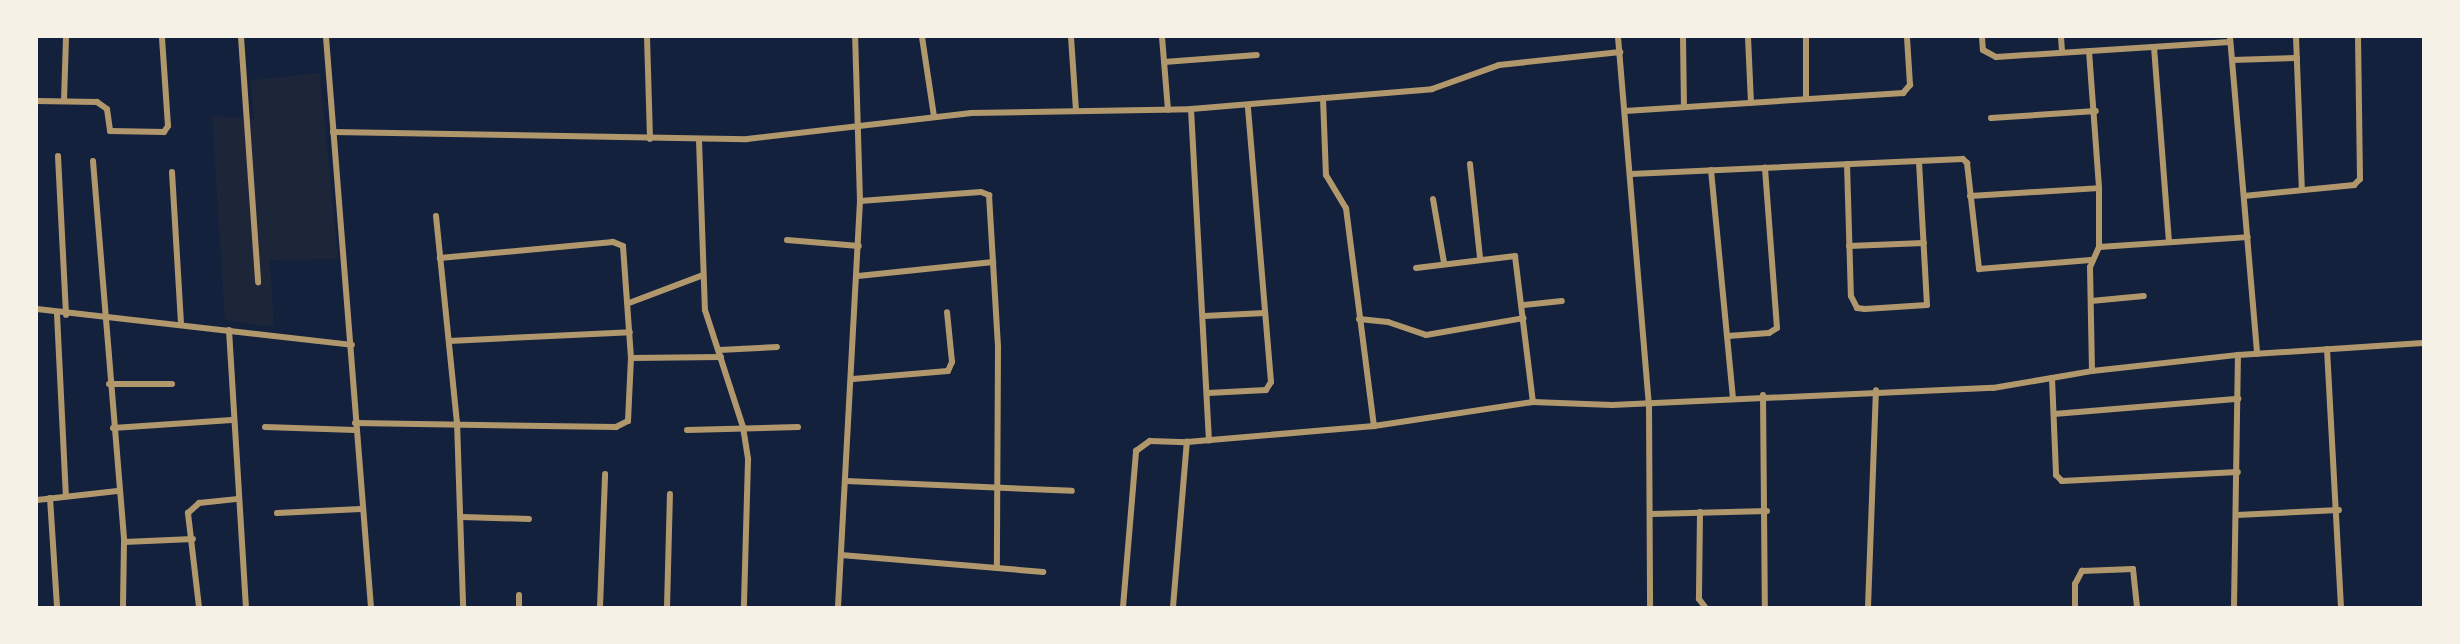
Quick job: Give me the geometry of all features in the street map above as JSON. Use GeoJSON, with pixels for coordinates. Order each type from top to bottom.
{"type":"FeatureCollection","features":[{"type":"Feature","properties":{"kind":"street"},"geometry":{"type":"LineString","coordinates":[[64,101],[66,37]]}},
{"type":"Feature","properties":{"kind":"street"},"geometry":{"type":"LineString","coordinates":[[37,101],[105,105],[107,127],[114,132],[164,132],[168,126],[162,37]]}},
{"type":"Feature","properties":{"kind":"street"},"geometry":{"type":"LineString","coordinates":[[241,37],[258,282]]}},
{"type":"Feature","properties":{"kind":"street"},"geometry":{"type":"LineString","coordinates":[[326,37],[352,345],[361,509],[371,607]]}},
{"type":"Feature","properties":{"kind":"street"},"geometry":{"type":"LineString","coordinates":[[647,37],[650,139]]}},
{"type":"Feature","properties":{"kind":"street"},"geometry":{"type":"LineString","coordinates":[[838,607],[859,246],[860,125],[855,37]]}},
{"type":"Feature","properties":{"kind":"street"},"geometry":{"type":"LineString","coordinates":[[922,37],[934,116]]}},
{"type":"Feature","properties":{"kind":"street"},"geometry":{"type":"LineString","coordinates":[[1071,37],[1076,110]]}},
{"type":"Feature","properties":{"kind":"street"},"geometry":{"type":"LineString","coordinates":[[1162,37],[1168,110]]}},
{"type":"Feature","properties":{"kind":"street"},"geometry":{"type":"LineString","coordinates":[[1618,37],[1632,174],[1649,403],[1652,514],[1650,607]]}},
{"type":"Feature","properties":{"kind":"street"},"geometry":{"type":"LineString","coordinates":[[1683,37],[1684,106]]}},
{"type":"Feature","properties":{"kind":"street"},"geometry":{"type":"LineString","coordinates":[[1748,37],[1751,103]]}},
{"type":"Feature","properties":{"kind":"street"},"geometry":{"type":"LineString","coordinates":[[1806,37],[1807,98]]}},
{"type":"Feature","properties":{"kind":"street"},"geometry":{"type":"LineString","coordinates":[[1625,111],[1906,91],[1910,85],[1907,37]]}},
{"type":"Feature","properties":{"kind":"street"},"geometry":{"type":"LineString","coordinates":[[1982,37],[1983,50],[1990,57],[2144,48],[2230,39],[2257,354]]}},
{"type":"Feature","properties":{"kind":"street"},"geometry":{"type":"LineString","coordinates":[[2061,37],[2062,52]]}},
{"type":"Feature","properties":{"kind":"street"},"geometry":{"type":"LineString","coordinates":[[2144,37],[2144,48]]}},
{"type":"Feature","properties":{"kind":"street"},"geometry":{"type":"LineString","coordinates":[[2296,37],[2302,190]]}},
{"type":"Feature","properties":{"kind":"street"},"geometry":{"type":"LineString","coordinates":[[2244,196],[2354,185],[2360,179],[2358,37]]}},
{"type":"Feature","properties":{"kind":"street"},"geometry":{"type":"LineString","coordinates":[[2154,47],[2169,241]]}},
{"type":"Feature","properties":{"kind":"street"},"geometry":{"type":"LineString","coordinates":[[2089,51],[2096,111],[2099,188],[2099,247],[2091,260],[2092,371]]}},
{"type":"Feature","properties":{"kind":"street"},"geometry":{"type":"LineString","coordinates":[[333,132],[699,140],[773,137],[934,116],[1248,106],[1432,89],[1500,65],[1620,52]]}},
{"type":"Feature","properties":{"kind":"street"},"geometry":{"type":"LineString","coordinates":[[1164,62],[1257,55]]}},
{"type":"Feature","properties":{"kind":"street"},"geometry":{"type":"LineString","coordinates":[[2232,60],[2297,58]]}},
{"type":"Feature","properties":{"kind":"street"},"geometry":{"type":"LineString","coordinates":[[1323,98],[1326,174],[1346,208],[1374,426]]}},
{"type":"Feature","properties":{"kind":"street"},"geometry":{"type":"LineString","coordinates":[[1208,393],[1269,388],[1248,106]]}},
{"type":"Feature","properties":{"kind":"street"},"geometry":{"type":"LineString","coordinates":[[1191,109],[1209,441]]}},
{"type":"Feature","properties":{"kind":"street"},"geometry":{"type":"LineString","coordinates":[[1991,118],[2096,111]]}},
{"type":"Feature","properties":{"kind":"street"},"geometry":{"type":"LineString","coordinates":[[699,140],[707,319],[743,427],[749,476],[744,607]]}},
{"type":"Feature","properties":{"kind":"street"},"geometry":{"type":"LineString","coordinates":[[58,156],[66,315]]}},
{"type":"Feature","properties":{"kind":"street"},"geometry":{"type":"LineString","coordinates":[[1632,174],[1966,160],[1979,269],[2091,260]]}},
{"type":"Feature","properties":{"kind":"street"},"geometry":{"type":"LineString","coordinates":[[93,161],[103,320],[117,491],[124,542],[123,607]]}},
{"type":"Feature","properties":{"kind":"street"},"geometry":{"type":"LineString","coordinates":[[1847,164],[1851,296],[1857,308],[1923,308],[1928,303],[1919,162]]}},
{"type":"Feature","properties":{"kind":"street"},"geometry":{"type":"LineString","coordinates":[[1470,163],[1480,258]]}},
{"type":"Feature","properties":{"kind":"street"},"geometry":{"type":"LineString","coordinates":[[1728,336],[1769,333],[1778,321],[1765,167]]}},
{"type":"Feature","properties":{"kind":"street"},"geometry":{"type":"LineString","coordinates":[[1711,170],[1733,397]]}},
{"type":"Feature","properties":{"kind":"street"},"geometry":{"type":"LineString","coordinates":[[172,172],[181,324]]}},
{"type":"Feature","properties":{"kind":"street"},"geometry":{"type":"LineString","coordinates":[[1970,196],[2099,188]]}},
{"type":"Feature","properties":{"kind":"street"},"geometry":{"type":"LineString","coordinates":[[860,201],[986,193],[991,199],[998,489],[997,568]]}},
{"type":"Feature","properties":{"kind":"street"},"geometry":{"type":"LineString","coordinates":[[1433,200],[1444,263]]}},
{"type":"Feature","properties":{"kind":"street"},"geometry":{"type":"LineString","coordinates":[[436,216],[457,422],[463,607]]}},
{"type":"Feature","properties":{"kind":"street"},"geometry":{"type":"LineString","coordinates":[[2099,247],[2248,237]]}},
{"type":"Feature","properties":{"kind":"street"},"geometry":{"type":"LineString","coordinates":[[787,240],[859,246]]}},
{"type":"Feature","properties":{"kind":"street"},"geometry":{"type":"LineString","coordinates":[[265,427],[355,427],[457,422],[622,426],[629,416],[631,358],[626,252],[613,242],[440,258]]}},
{"type":"Feature","properties":{"kind":"street"},"geometry":{"type":"LineString","coordinates":[[1850,246],[1924,243]]}},
{"type":"Feature","properties":{"kind":"street"},"geometry":{"type":"LineString","coordinates":[[1416,268],[1480,258],[1515,256],[1533,402]]}},
{"type":"Feature","properties":{"kind":"street"},"geometry":{"type":"LineString","coordinates":[[858,276],[993,262]]}},
{"type":"Feature","properties":{"kind":"street"},"geometry":{"type":"LineString","coordinates":[[629,303],[703,275]]}},
{"type":"Feature","properties":{"kind":"street"},"geometry":{"type":"LineString","coordinates":[[2091,300],[2144,296]]}},
{"type":"Feature","properties":{"kind":"street"},"geometry":{"type":"LineString","coordinates":[[1523,305],[1562,301]]}},
{"type":"Feature","properties":{"kind":"street"},"geometry":{"type":"LineString","coordinates":[[37,309],[103,320],[181,324],[352,345]]}},
{"type":"Feature","properties":{"kind":"street"},"geometry":{"type":"LineString","coordinates":[[853,379],[948,371],[951,362],[947,312]]}},
{"type":"Feature","properties":{"kind":"street"},"geometry":{"type":"LineString","coordinates":[[1203,316],[1265,313]]}},
{"type":"Feature","properties":{"kind":"street"},"geometry":{"type":"LineString","coordinates":[[57,314],[66,496]]}},
{"type":"Feature","properties":{"kind":"street"},"geometry":{"type":"LineString","coordinates":[[1359,319],[1388,321],[1426,335],[1524,318]]}},
{"type":"Feature","properties":{"kind":"street"},"geometry":{"type":"LineString","coordinates":[[229,330],[236,499],[246,607]]}},
{"type":"Feature","properties":{"kind":"street"},"geometry":{"type":"LineString","coordinates":[[449,341],[630,332]]}},
{"type":"Feature","properties":{"kind":"street"},"geometry":{"type":"LineString","coordinates":[[1124,607],[1136,451],[1150,441],[1209,441],[1374,426],[1533,402],[1649,403],[1876,390],[1993,388],[2092,371],[2238,355],[2423,343]]}},
{"type":"Feature","properties":{"kind":"street"},"geometry":{"type":"LineString","coordinates":[[631,358],[720,354],[777,347]]}},
{"type":"Feature","properties":{"kind":"street"},"geometry":{"type":"LineString","coordinates":[[2327,349],[2339,510],[2341,607]]}},
{"type":"Feature","properties":{"kind":"street"},"geometry":{"type":"LineString","coordinates":[[2234,607],[2238,355]]}},
{"type":"Feature","properties":{"kind":"street"},"geometry":{"type":"LineString","coordinates":[[2052,378],[2056,475],[2062,481],[2238,472]]}},
{"type":"Feature","properties":{"kind":"street"},"geometry":{"type":"LineString","coordinates":[[109,384],[172,384]]}},
{"type":"Feature","properties":{"kind":"street"},"geometry":{"type":"LineString","coordinates":[[1868,607],[1876,390]]}},
{"type":"Feature","properties":{"kind":"street"},"geometry":{"type":"LineString","coordinates":[[1763,395],[1767,510],[1765,607]]}},
{"type":"Feature","properties":{"kind":"street"},"geometry":{"type":"LineString","coordinates":[[2054,414],[2238,399]]}},
{"type":"Feature","properties":{"kind":"street"},"geometry":{"type":"LineString","coordinates":[[113,428],[232,420]]}},
{"type":"Feature","properties":{"kind":"street"},"geometry":{"type":"LineString","coordinates":[[687,430],[799,427]]}},
{"type":"Feature","properties":{"kind":"street"},"geometry":{"type":"LineString","coordinates":[[1173,607],[1187,442]]}},
{"type":"Feature","properties":{"kind":"street"},"geometry":{"type":"LineString","coordinates":[[600,607],[605,474]]}},
{"type":"Feature","properties":{"kind":"street"},"geometry":{"type":"LineString","coordinates":[[846,481],[1072,491]]}},
{"type":"Feature","properties":{"kind":"street"},"geometry":{"type":"LineString","coordinates":[[37,500],[117,491]]}},
{"type":"Feature","properties":{"kind":"street"},"geometry":{"type":"LineString","coordinates":[[667,607],[670,494]]}},
{"type":"Feature","properties":{"kind":"street"},"geometry":{"type":"LineString","coordinates":[[50,498],[57,607]]}},
{"type":"Feature","properties":{"kind":"street"},"geometry":{"type":"LineString","coordinates":[[199,607],[188,513],[194,506],[236,499]]}},
{"type":"Feature","properties":{"kind":"street"},"geometry":{"type":"LineString","coordinates":[[277,513],[361,509]]}},
{"type":"Feature","properties":{"kind":"street"},"geometry":{"type":"LineString","coordinates":[[1652,514],[1767,510]]}},
{"type":"Feature","properties":{"kind":"street"},"geometry":{"type":"LineString","coordinates":[[2237,515],[2339,510]]}},
{"type":"Feature","properties":{"kind":"street"},"geometry":{"type":"LineString","coordinates":[[1700,512],[1699,599],[1705,607]]}},
{"type":"Feature","properties":{"kind":"street"},"geometry":{"type":"LineString","coordinates":[[462,517],[529,519]]}},
{"type":"Feature","properties":{"kind":"street"},"geometry":{"type":"LineString","coordinates":[[124,542],[193,539]]}},
{"type":"Feature","properties":{"kind":"street"},"geometry":{"type":"LineString","coordinates":[[841,555],[1043,572]]}},
{"type":"Feature","properties":{"kind":"street"},"geometry":{"type":"LineString","coordinates":[[2074,607],[2075,584],[2082,571],[2133,569],[2137,574],[2137,607]]}},
{"type":"Feature","properties":{"kind":"street"},"geometry":{"type":"LineString","coordinates":[[519,595],[519,607]]}},
{"type":"Feature","properties":{"kind":"shaded area"},"geometry":{"type":"Polygon","coordinates":[[[320,73],[338,259],[270,260],[274,327],[225,320],[212,116],[254,119],[251,80],[320,73]]]}}]}
